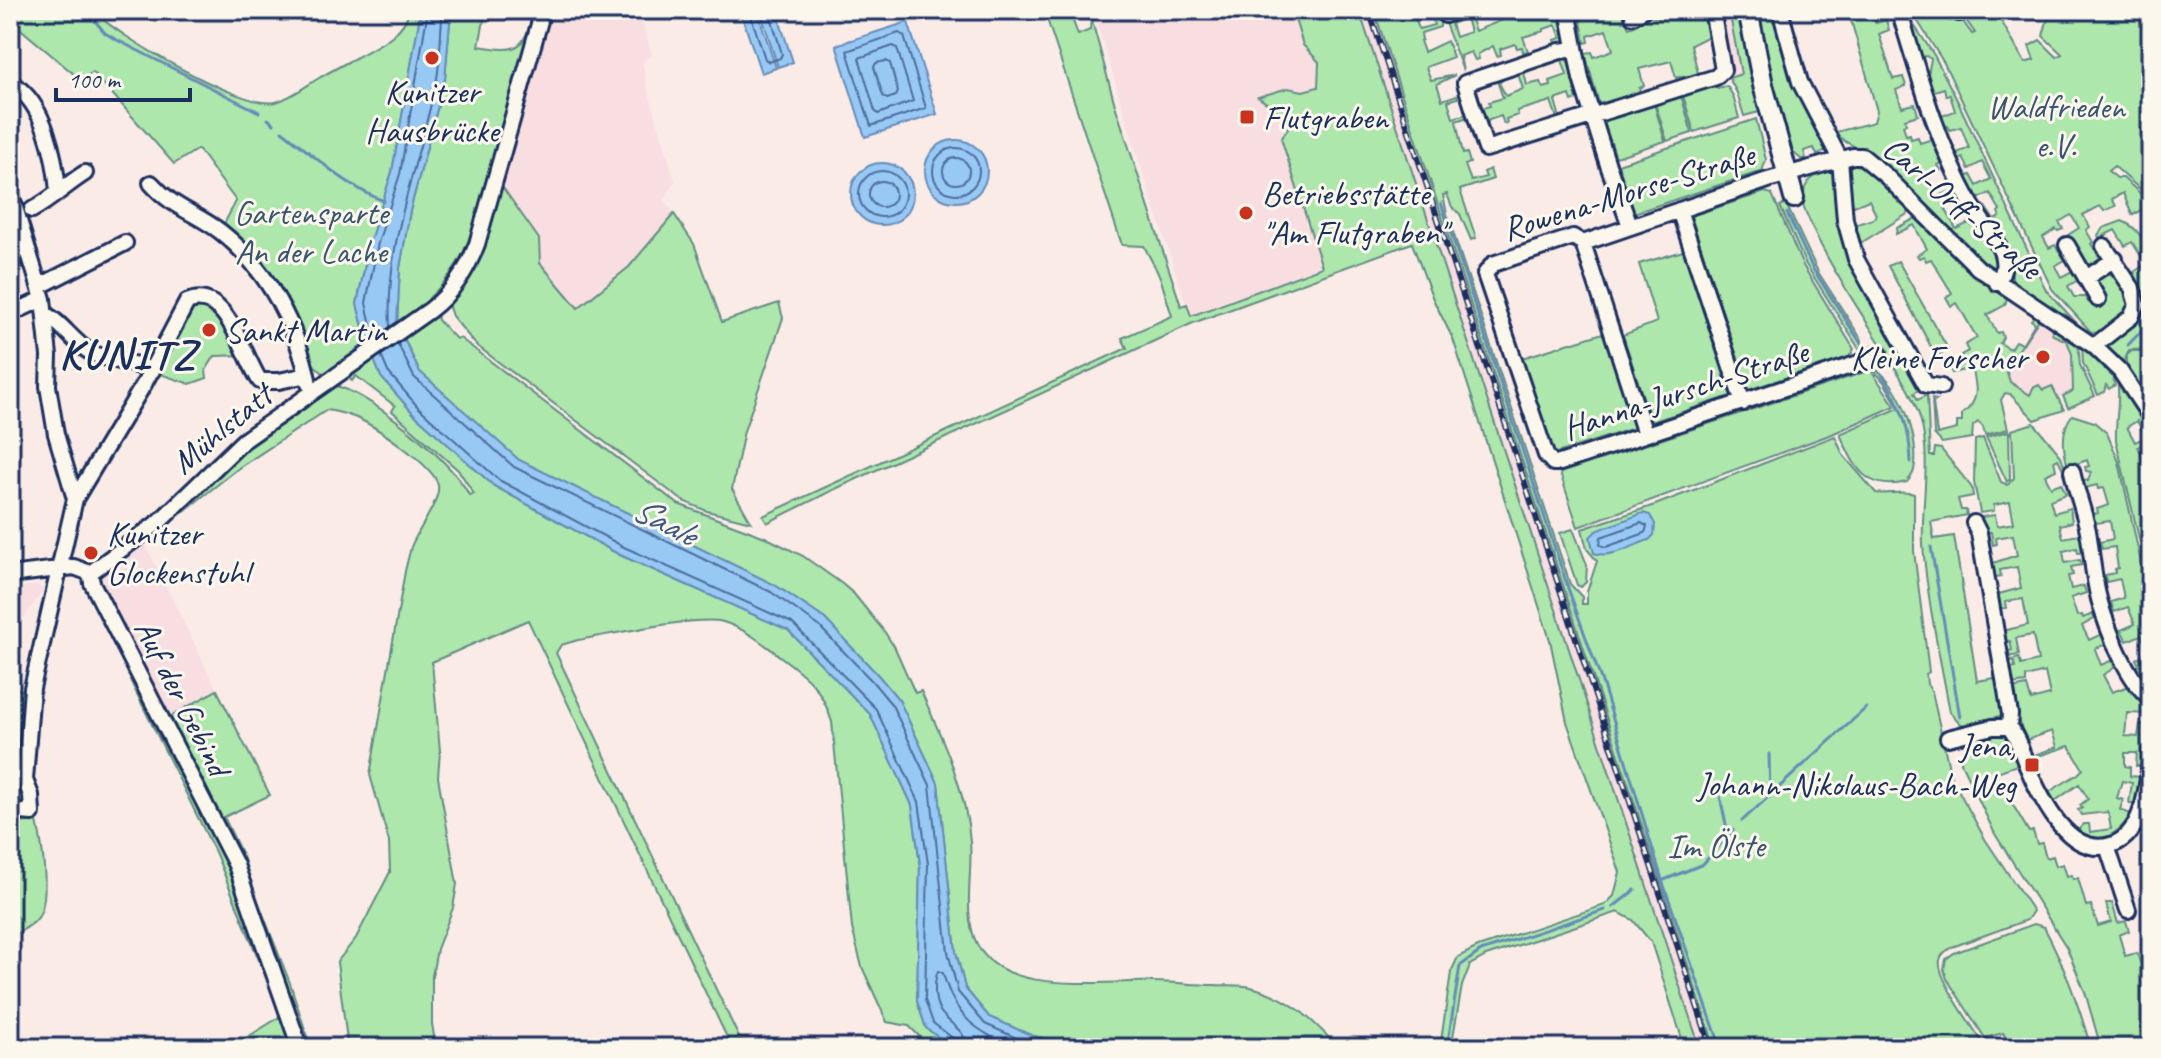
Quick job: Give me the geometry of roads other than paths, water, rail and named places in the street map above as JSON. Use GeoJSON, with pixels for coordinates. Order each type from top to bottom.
{"type":"FeatureCollection","features":[{"type":"Feature","properties":{"kind":"main road"},"geometry":{"type":"LineString","coordinates":[[1748,10],[1763,85],[1794,198]]}},
{"type":"Feature","properties":{"kind":"street","name":"Mühlstatt"},"geometry":{"type":"LineString","coordinates":[[90,573],[160,521],[243,441],[421,317],[450,293],[474,255],[543,10]]}},
{"type":"Feature","properties":{"kind":"street"},"geometry":{"type":"LineString","coordinates":[[1443,10],[1445,15],[1460,10]]}},
{"type":"Feature","properties":{"kind":"street"},"geometry":{"type":"LineString","coordinates":[[1568,10],[1593,116],[1630,226]]}},
{"type":"Feature","properties":{"kind":"street"},"geometry":{"type":"LineString","coordinates":[[1575,49],[1560,51],[1465,83],[1486,149],[1716,77],[1723,70],[1712,10]]}},
{"type":"Feature","properties":{"kind":"street"},"geometry":{"type":"LineString","coordinates":[[1780,10],[1800,82],[1840,159],[1845,220],[1856,259],[1926,385],[1941,387]]}},
{"type":"Feature","properties":{"kind":"street"},"geometry":{"type":"LineString","coordinates":[[1899,10],[1949,162],[1978,218],[2004,255],[2005,266],[1997,283]]}},
{"type":"Feature","properties":{"kind":"street"},"geometry":{"type":"LineString","coordinates":[[14,85],[23,91],[42,121],[55,160],[58,191]]}},
{"type":"Feature","properties":{"kind":"street","name":"Carl-Orff-Straße"},"geometry":{"type":"LineString","coordinates":[[1787,174],[1862,156],[1978,268],[2094,346],[2120,371],[2149,411]]}},
{"type":"Feature","properties":{"kind":"street"},"geometry":{"type":"LineString","coordinates":[[10,274],[32,210],[53,199],[58,191],[85,173]]}},
{"type":"Feature","properties":{"kind":"street","name":"Rowena-Morse-Straße"},"geometry":{"type":"LineString","coordinates":[[1553,463],[1546,455],[1485,274],[1488,267],[1573,237],[1583,243],[1787,174]]}},
{"type":"Feature","properties":{"kind":"street"},"geometry":{"type":"LineString","coordinates":[[151,183],[167,200],[229,239],[258,271],[293,333],[311,392]]}},
{"type":"Feature","properties":{"kind":"street"},"geometry":{"type":"LineString","coordinates":[[12,195],[32,210]]}},
{"type":"Feature","properties":{"kind":"street"},"geometry":{"type":"LineString","coordinates":[[12,195],[20,243],[41,292],[46,315],[48,386],[56,434],[75,499]]}},
{"type":"Feature","properties":{"kind":"street"},"geometry":{"type":"LineString","coordinates":[[1679,210],[1743,403]]}},
{"type":"Feature","properties":{"kind":"street"},"geometry":{"type":"LineString","coordinates":[[10,314],[41,292],[125,243]]}},
{"type":"Feature","properties":{"kind":"street"},"geometry":{"type":"LineString","coordinates":[[1583,243],[1645,434]]}},
{"type":"Feature","properties":{"kind":"street"},"geometry":{"type":"LineString","coordinates":[[2067,245],[2098,299]]}},
{"type":"Feature","properties":{"kind":"street"},"geometry":{"type":"LineString","coordinates":[[2094,346],[2131,317],[2137,305],[2137,297],[2104,246]]}},
{"type":"Feature","properties":{"kind":"street"},"geometry":{"type":"LineString","coordinates":[[2086,278],[2115,259]]}},
{"type":"Feature","properties":{"kind":"street"},"geometry":{"type":"LineString","coordinates":[[10,811],[32,813],[31,795],[25,780],[32,688],[75,499],[152,371],[187,302],[196,298],[206,299],[223,314],[248,354],[260,381],[279,381],[307,375]]}},
{"type":"Feature","properties":{"kind":"street"},"geometry":{"type":"LineString","coordinates":[[46,315],[53,317],[65,333],[93,354],[139,363],[152,371]]}},
{"type":"Feature","properties":{"kind":"street","name":"Hanna-Jursch-Straße"},"geometry":{"type":"LineString","coordinates":[[1553,463],[1743,403],[1865,361],[1879,353]]}},
{"type":"Feature","properties":{"kind":"street"},"geometry":{"type":"LineString","coordinates":[[2072,471],[2107,623],[2130,672],[2151,698]]}},
{"type":"Feature","properties":{"kind":"street"},"geometry":{"type":"LineString","coordinates":[[1974,523],[1979,533],[1997,632],[2010,714],[2009,727],[2017,738],[2037,787],[2072,838],[2090,847],[2117,843],[2125,836],[2140,811],[2151,751]]}},
{"type":"Feature","properties":{"kind":"street"},"geometry":{"type":"LineString","coordinates":[[10,575],[74,567],[90,573]]}},
{"type":"Feature","properties":{"kind":"street","name":"Auf der Gebind"},"geometry":{"type":"LineString","coordinates":[[90,573],[92,583],[227,846],[258,924],[300,1048]]}},
{"type":"Feature","properties":{"kind":"street"},"geometry":{"type":"LineString","coordinates":[[1948,738],[1985,728],[2009,727]]}},
{"type":"Feature","properties":{"kind":"street"},"geometry":{"type":"LineString","coordinates":[[2107,846],[2128,910]]}},
{"type":"Feature","properties":{"kind":"water"},"geometry":{"type":"Polygon","coordinates":[[[421,10],[451,10],[445,79],[410,211],[400,268],[397,324],[419,371],[519,460],[775,585],[825,619],[878,675],[899,700],[938,783],[956,952],[965,988],[989,1017],[1033,1036],[1069,1043],[1243,1044],[1280,1048],[953,1048],[926,1028],[917,1001],[920,864],[912,805],[870,714],[788,630],[620,555],[494,486],[413,413],[381,377],[357,304],[370,241],[392,172],[421,10]]]}},
{"type":"Feature","properties":{"kind":"water"},"geometry":{"type":"Polygon","coordinates":[[[740,10],[757,10],[776,68],[761,73],[740,10]]]}},
{"type":"Feature","properties":{"kind":"water"},"geometry":{"type":"Polygon","coordinates":[[[760,10],[776,10],[793,62],[778,67],[760,10]]]}},
{"type":"Feature","properties":{"kind":"water"},"geometry":{"type":"Polygon","coordinates":[[[908,22],[937,114],[865,137],[836,45],[908,22]]]}},
{"type":"Feature","properties":{"kind":"water"},"geometry":{"type":"Polygon","coordinates":[[[956,140],[968,142],[978,149],[985,159],[985,183],[978,193],[968,200],[956,202],[944,200],[934,193],[927,183],[925,171],[927,159],[934,149],[944,142],[956,140]]]}},
{"type":"Feature","properties":{"kind":"water"},"geometry":{"type":"Polygon","coordinates":[[[882,163],[894,165],[904,172],[911,182],[911,206],[904,216],[894,223],[882,225],[870,223],[860,216],[853,206],[851,194],[853,182],[860,172],[870,165],[882,163]]]}},
{"type":"Feature","properties":{"kind":"water"},"geometry":{"type":"Polygon","coordinates":[[[1643,513],[1650,515],[1655,524],[1654,535],[1649,540],[1615,553],[1594,553],[1590,537],[1596,531],[1643,513]]]}},
{"type":"Feature","properties":{"kind":"waterway"},"geometry":{"type":"LineString","coordinates":[[86,10],[105,33],[115,39],[259,112]]}},
{"type":"Feature","properties":{"kind":"waterway"},"geometry":{"type":"LineString","coordinates":[[268,119],[274,124]]}},
{"type":"Feature","properties":{"kind":"waterway"},"geometry":{"type":"LineString","coordinates":[[282,131],[343,179],[384,201]]}},
{"type":"Feature","properties":{"kind":"waterway"},"geometry":{"type":"LineString","coordinates":[[1441,203],[1602,682],[1662,880],[1721,1048]]}},
{"type":"Feature","properties":{"kind":"waterway"},"geometry":{"type":"LineString","coordinates":[[1787,213],[1813,269],[1860,342]]}},
{"type":"Feature","properties":{"kind":"waterway"},"geometry":{"type":"LineString","coordinates":[[2128,345],[2151,321]]}},
{"type":"Feature","properties":{"kind":"waterway"},"geometry":{"type":"LineString","coordinates":[[356,350],[370,341]]}},
{"type":"Feature","properties":{"kind":"waterway"},"geometry":{"type":"LineString","coordinates":[[1882,375],[1903,417],[1911,462]]}},
{"type":"Feature","properties":{"kind":"waterway"},"geometry":{"type":"LineString","coordinates":[[1931,547],[1960,717]]}},
{"type":"Feature","properties":{"kind":"waterway"},"geometry":{"type":"LineString","coordinates":[[1742,821],[1866,708]]}},
{"type":"Feature","properties":{"kind":"waterway"},"geometry":{"type":"LineString","coordinates":[[1769,754],[1770,797]]}},
{"type":"Feature","properties":{"kind":"waterway"},"geometry":{"type":"LineString","coordinates":[[1720,796],[1728,834]]}},
{"type":"Feature","properties":{"kind":"waterway"},"geometry":{"type":"LineString","coordinates":[[1664,880],[1703,864],[1733,830]]}},
{"type":"Feature","properties":{"kind":"waterway"},"geometry":{"type":"LineString","coordinates":[[1613,907],[1635,890]]}},
{"type":"Feature","properties":{"kind":"waterway"},"geometry":{"type":"LineString","coordinates":[[1447,1048],[1460,966],[1481,951],[1605,910]]}},
{"type":"Feature","properties":{"kind":"railway"},"geometry":{"type":"LineString","coordinates":[[1369,10],[1711,1048]]}},
{"type":"Feature","properties":{"kind":"place","name":"Kunitzer Hausbrücke"},"geometry":{"type":"Point","coordinates":[432,58]}},
{"type":"Feature","properties":{"kind":"place","name":"Flutgraben"},"geometry":{"type":"Point","coordinates":[1247,117]}},
{"type":"Feature","properties":{"kind":"place","name":"Betriebsstätte \"Am Flutgraben\""},"geometry":{"type":"Point","coordinates":[1246,213]}},
{"type":"Feature","properties":{"kind":"place","name":"Sankt Martin"},"geometry":{"type":"Point","coordinates":[209,330]}},
{"type":"Feature","properties":{"kind":"place","name":"Kleine Forscher"},"geometry":{"type":"Point","coordinates":[2043,357]}},
{"type":"Feature","properties":{"kind":"place","name":"Kunitzer Glockenstuhl"},"geometry":{"type":"Point","coordinates":[91,553]}},
{"type":"Feature","properties":{"kind":"place","name":"Jena, Johann-Nikolaus-Bach-Weg"},"geometry":{"type":"Point","coordinates":[2032,765]}},
{"type":"Feature","properties":{"kind":"district","name":"KUNITZ"},"geometry":{"type":"Point","coordinates":[128,353]}},
{"type":"Feature","properties":{"kind":"park label","name":"Waldfrieden e.V."},"geometry":{"type":"Point","coordinates":[2056,126]}},
{"type":"Feature","properties":{"kind":"park label","name":"Gartensparte An der Lache"},"geometry":{"type":"Point","coordinates":[311,232]}},
{"type":"Feature","properties":{"kind":"park label","name":"Im Ölste"},"geometry":{"type":"Point","coordinates":[1716,845]}},
{"type":"Feature","properties":{"kind":"water label","name":"Saale"},"geometry":{"type":"Point","coordinates":[665,520]}}]}
